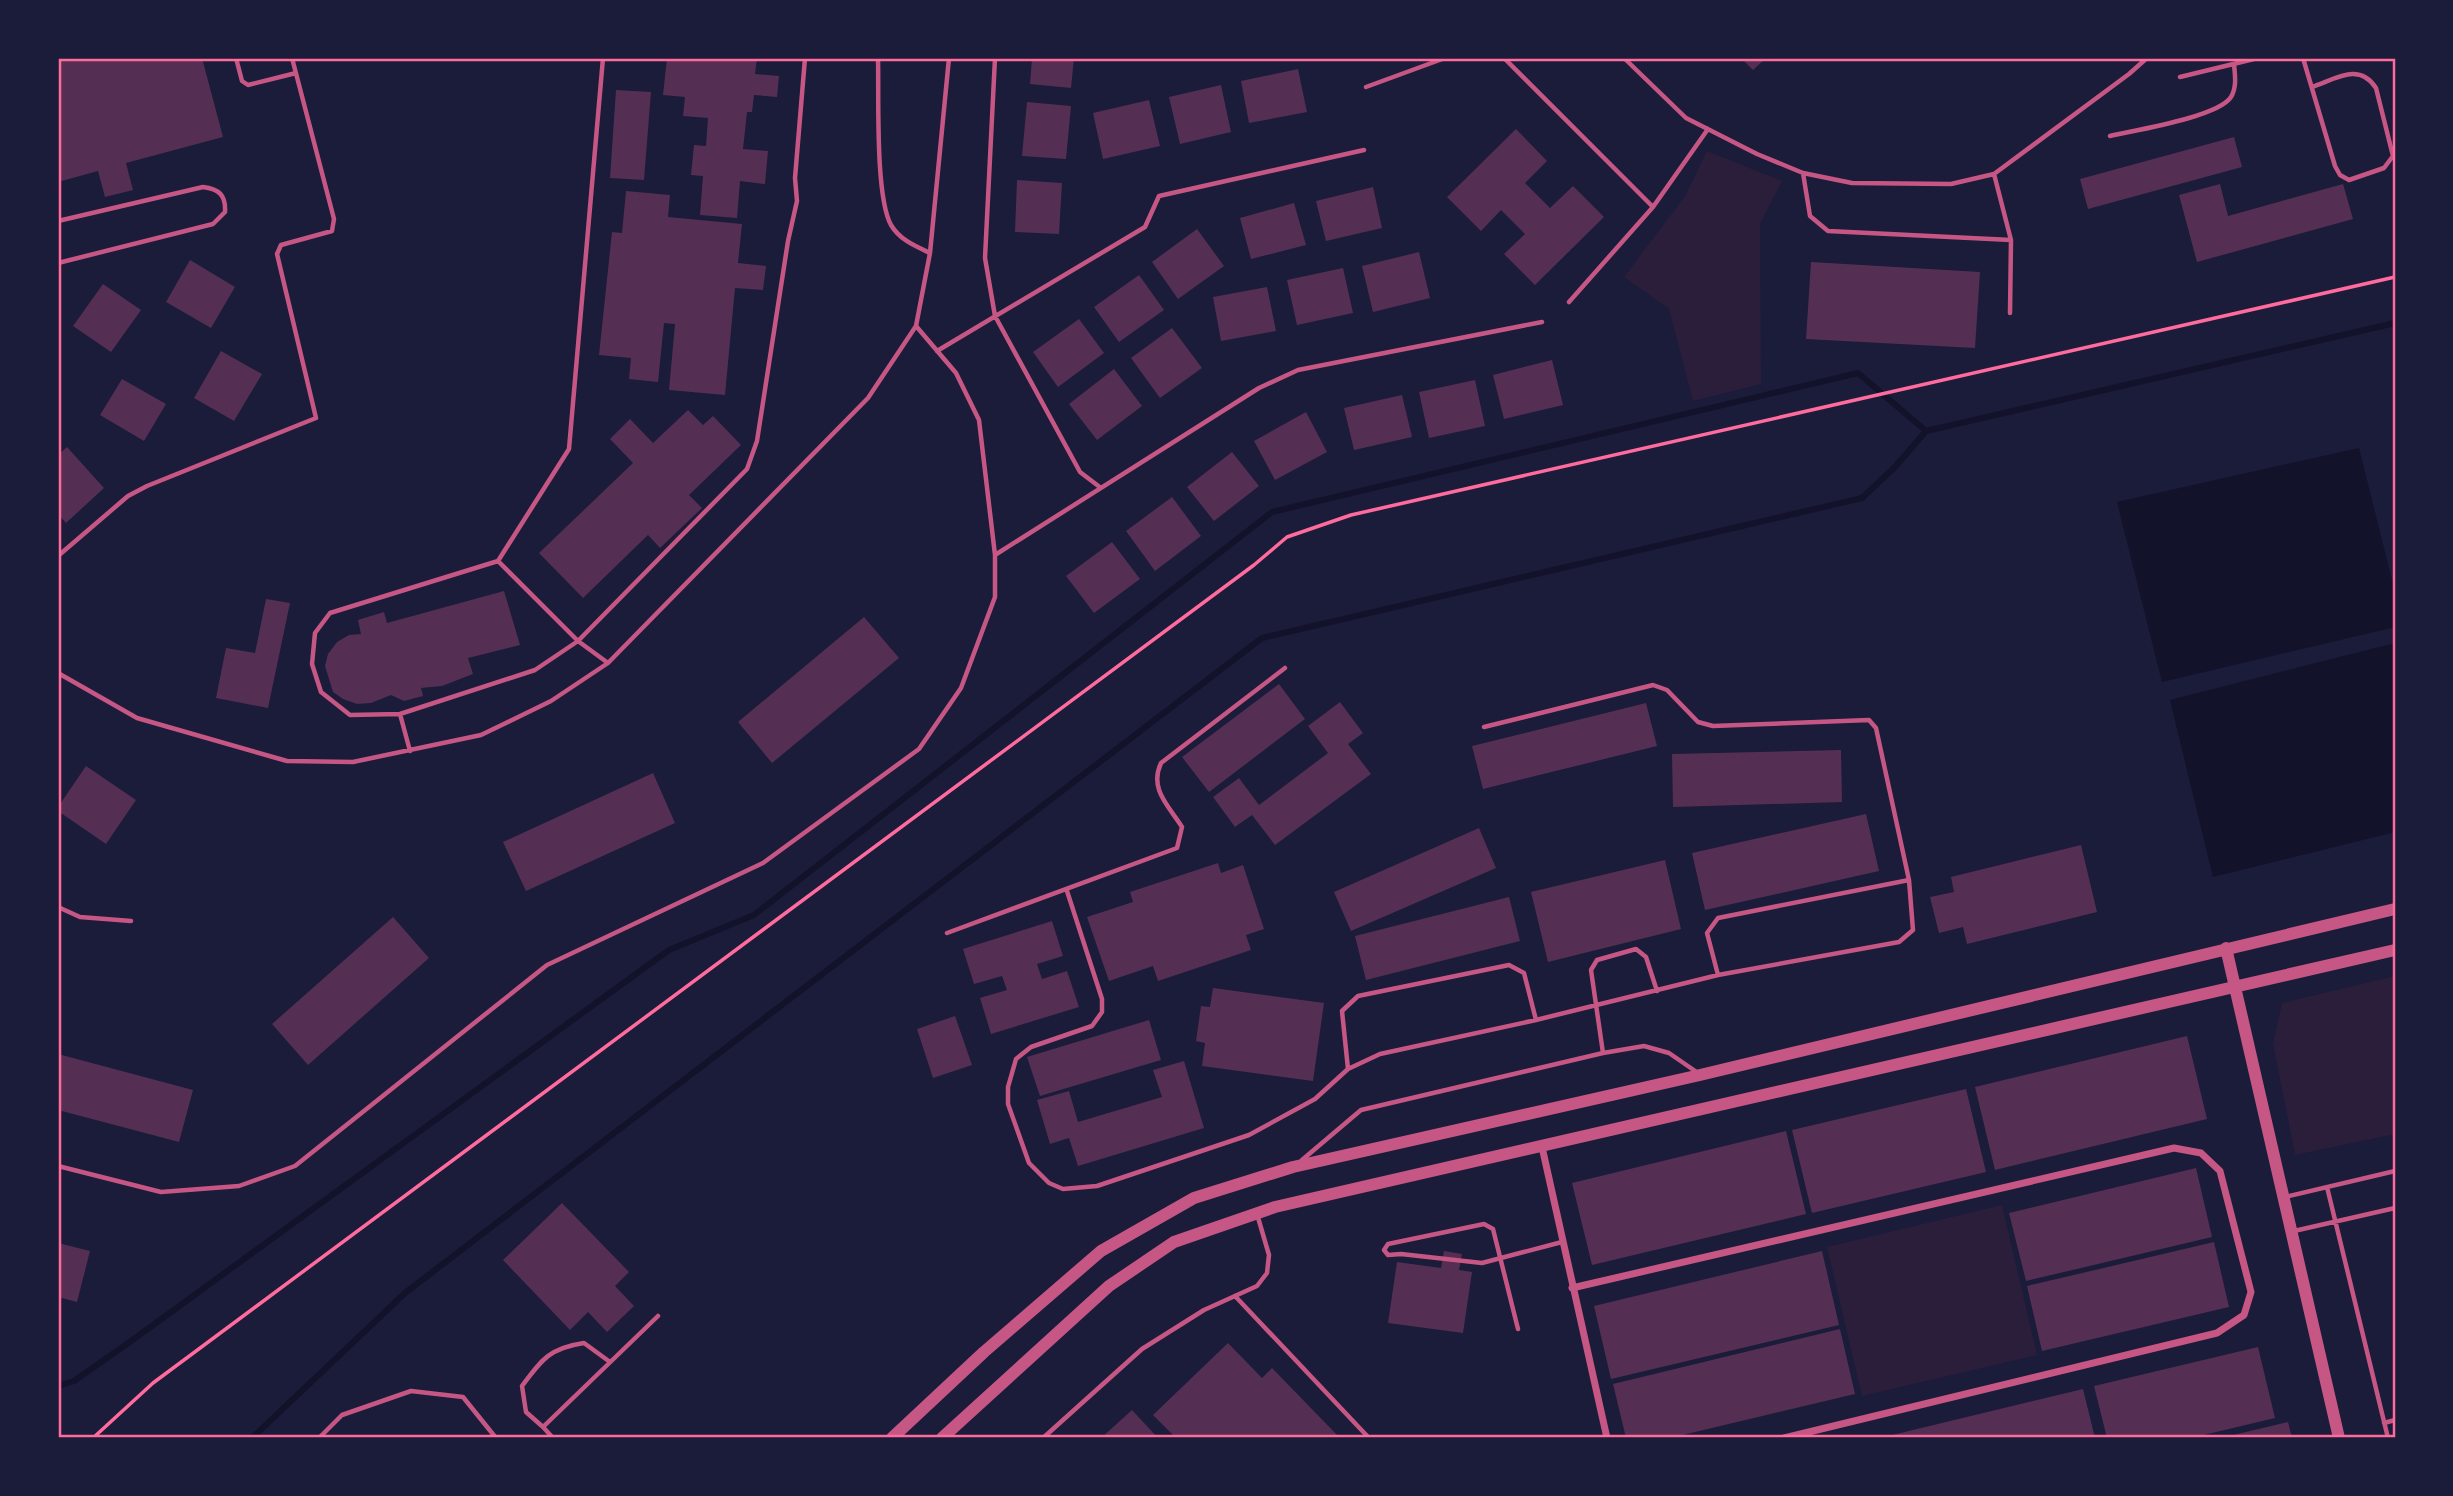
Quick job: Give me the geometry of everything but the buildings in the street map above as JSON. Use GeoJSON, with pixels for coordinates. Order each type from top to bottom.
{"type":"FeatureCollection","features":[{"type":"Feature","properties":{"kind":"street"},"geometry":{"type":"LineString","coordinates":[[891,1438],[984,1352],[1101,1251],[1195,1198],[1293,1167],[1700,1075],[2395,909]]}},
{"type":"Feature","properties":{"kind":"street"},"geometry":{"type":"LineString","coordinates":[[2226,948],[2339,1438]]}},
{"type":"Feature","properties":{"kind":"street"},"geometry":{"type":"LineString","coordinates":[[943,1438],[1110,1286],[1174,1242],[1257,1213],[2395,950]]}},
{"type":"Feature","properties":{"kind":"street"},"geometry":{"type":"LineString","coordinates":[[1542,1147],[1607,1438]]}},
{"type":"Feature","properties":{"kind":"street"},"geometry":{"type":"LineString","coordinates":[[1572,1288],[2174,1148],[2201,1153],[2220,1171],[2250,1292],[2244,1315],[2217,1333],[1784,1438]]}},
{"type":"Feature","properties":{"kind":"lane"},"geometry":{"type":"LineString","coordinates":[[236,58],[242,81],[248,85],[296,73]]}},
{"type":"Feature","properties":{"kind":"lane"},"geometry":{"type":"LineString","coordinates":[[58,556],[128,496],[316,418],[277,254],[281,245],[332,230],[334,219],[292,58]]}},
{"type":"Feature","properties":{"kind":"lane"},"geometry":{"type":"LineString","coordinates":[[603,58],[569,449],[498,561],[330,613],[316,633],[312,664],[321,692],[350,715],[400,715],[535,670],[578,641],[747,469],[757,441],[788,241],[797,201],[795,178],[806,58]]}},
{"type":"Feature","properties":{"kind":"lane"},"geometry":{"type":"LineString","coordinates":[[878,58],[882,189],[886,213],[892,226],[907,243],[930,253]]}},
{"type":"Feature","properties":{"kind":"lane"},"geometry":{"type":"LineString","coordinates":[[58,673],[137,718],[287,761],[353,762],[481,735],[551,701],[608,663],[868,398],[915,326],[930,253],[949,58]]}},
{"type":"Feature","properties":{"kind":"lane"},"geometry":{"type":"LineString","coordinates":[[995,58],[985,258],[995,316],[1080,472],[1101,488]]}},
{"type":"Feature","properties":{"kind":"lane"},"geometry":{"type":"LineString","coordinates":[[1366,87],[1445,58]]}},
{"type":"Feature","properties":{"kind":"lane"},"geometry":{"type":"LineString","coordinates":[[1504,58],[1653,207]]}},
{"type":"Feature","properties":{"kind":"lane"},"geometry":{"type":"LineString","coordinates":[[1624,58],[1686,118],[1757,154],[1802,173],[1852,183],[1951,184],[1994,174],[2147,58]]}},
{"type":"Feature","properties":{"kind":"lane"},"geometry":{"type":"LineString","coordinates":[[2180,77],[2258,58]]}},
{"type":"Feature","properties":{"kind":"lane"},"geometry":{"type":"LineString","coordinates":[[2303,58],[2331,156],[2340,175],[2349,180],[2385,168],[2393,156],[2376,88],[2370,79],[2362,74],[2354,74],[2312,87]]}},
{"type":"Feature","properties":{"kind":"lane"},"geometry":{"type":"LineString","coordinates":[[2110,136],[2210,112],[2230,98],[2235,85],[2234,64]]}},
{"type":"Feature","properties":{"kind":"lane"},"geometry":{"type":"LineString","coordinates":[[1569,302],[1653,207],[1708,129]]}},
{"type":"Feature","properties":{"kind":"lane"},"geometry":{"type":"LineString","coordinates":[[937,351],[1145,227],[1159,196],[1364,150]]}},
{"type":"Feature","properties":{"kind":"lane"},"geometry":{"type":"LineString","coordinates":[[1802,173],[1810,216],[1828,231],[2011,240]]}},
{"type":"Feature","properties":{"kind":"lane"},"geometry":{"type":"LineString","coordinates":[[1994,174],[2011,240],[2010,313]]}},
{"type":"Feature","properties":{"kind":"lane"},"geometry":{"type":"LineString","coordinates":[[58,221],[203,187],[215,188],[223,195],[226,203],[225,212],[213,224],[58,263]]}},
{"type":"Feature","properties":{"kind":"lane"},"geometry":{"type":"LineString","coordinates":[[995,555],[1259,388],[1298,370],[1542,322]]}},
{"type":"Feature","properties":{"kind":"lane"},"geometry":{"type":"LineString","coordinates":[[58,1166],[161,1192],[239,1186],[295,1166],[547,965],[763,863],[919,749],[961,688],[995,597],[995,555],[979,420],[956,373],[915,326]]}},
{"type":"Feature","properties":{"kind":"lane"},"geometry":{"type":"LineString","coordinates":[[498,561],[578,641],[608,663]]}},
{"type":"Feature","properties":{"kind":"lane"},"geometry":{"type":"LineString","coordinates":[[947,933],[1067,891],[1177,848],[1182,827],[1156,786],[1155,775],[1161,763],[1285,668]]}},
{"type":"Feature","properties":{"kind":"lane"},"geometry":{"type":"LineString","coordinates":[[1067,891],[1102,999],[1102,1012],[1092,1026],[1031,1047],[1016,1059],[1008,1087],[1008,1104],[1029,1163],[1049,1183],[1063,1189],[1097,1186],[1249,1135],[1315,1099],[1348,1069],[1380,1054],[1536,1020],[1718,975],[1899,942],[1913,930],[1909,880],[1876,728],[1869,720],[1713,726],[1698,722],[1667,690],[1653,685],[1484,727]]}},
{"type":"Feature","properties":{"kind":"lane"},"geometry":{"type":"LineString","coordinates":[[400,715],[410,751]]}},
{"type":"Feature","properties":{"kind":"lane"},"geometry":{"type":"LineString","coordinates":[[1718,975],[1707,933],[1718,918],[1909,880]]}},
{"type":"Feature","properties":{"kind":"lane"},"geometry":{"type":"LineString","coordinates":[[58,907],[80,917],[131,921]]}},
{"type":"Feature","properties":{"kind":"lane"},"geometry":{"type":"LineString","coordinates":[[1603,1053],[1591,970],[1597,960],[1636,949],[1646,957],[1657,991]]}},
{"type":"Feature","properties":{"kind":"lane"},"geometry":{"type":"LineString","coordinates":[[1348,1069],[1342,1011],[1358,996],[1509,965],[1524,972],[1536,1020]]}},
{"type":"Feature","properties":{"kind":"lane"},"geometry":{"type":"LineString","coordinates":[[1293,1167],[1361,1110],[1603,1053],[1644,1046],[1669,1054],[1700,1075]]}},
{"type":"Feature","properties":{"kind":"lane"},"geometry":{"type":"LineString","coordinates":[[2284,1197],[2395,1171]]}},
{"type":"Feature","properties":{"kind":"lane"},"geometry":{"type":"LineString","coordinates":[[2327,1187],[2388,1438]]}},
{"type":"Feature","properties":{"kind":"lane"},"geometry":{"type":"LineString","coordinates":[[2293,1232],[2395,1208]]}},
{"type":"Feature","properties":{"kind":"lane"},"geometry":{"type":"LineString","coordinates":[[1043,1438],[1142,1349],[1204,1310],[1257,1286],[1267,1273],[1269,1255],[1257,1213]]}},
{"type":"Feature","properties":{"kind":"lane"},"geometry":{"type":"LineString","coordinates":[[1518,1329],[1500,1258],[1493,1228],[1484,1224],[1388,1244],[1384,1250],[1388,1255],[1482,1262],[1500,1258],[1563,1242]]}},
{"type":"Feature","properties":{"kind":"lane"},"geometry":{"type":"LineString","coordinates":[[1235,1296],[1369,1438]]}},
{"type":"Feature","properties":{"kind":"lane"},"geometry":{"type":"LineString","coordinates":[[543,1427],[658,1316]]}},
{"type":"Feature","properties":{"kind":"lane"},"geometry":{"type":"LineString","coordinates":[[553,1438],[526,1412],[522,1386],[539,1363],[562,1346],[584,1343],[610,1363]]}},
{"type":"Feature","properties":{"kind":"lane"},"geometry":{"type":"LineString","coordinates":[[319,1438],[342,1415],[411,1391],[463,1397],[496,1438]]}},
{"type":"Feature","properties":{"kind":"lane"},"geometry":{"type":"LineString","coordinates":[[2384,1423],[2395,1420]]}},
{"type":"Feature","properties":{"kind":"path"},"geometry":{"type":"LineString","coordinates":[[93,1438],[153,1383],[1287,537],[1351,515],[2395,277]]}},
{"type":"Feature","properties":{"kind":"shaded area"},"geometry":{"type":"Polygon","coordinates":[[[1707,151],[1782,181],[1760,224],[1761,384],[1693,401],[1669,309],[1624,277],[1685,196],[1707,151]]]}},
{"type":"Feature","properties":{"kind":"shaded area"},"geometry":{"type":"Polygon","coordinates":[[[2359,448],[2395,592],[2395,627],[2162,682],[2117,502],[2359,448]]]}},
{"type":"Feature","properties":{"kind":"shaded area"},"geometry":{"type":"Polygon","coordinates":[[[2395,643],[2395,832],[2213,877],[2170,700],[2395,643]]]}},
{"type":"Feature","properties":{"kind":"shaded area"},"geometry":{"type":"Polygon","coordinates":[[[2395,976],[2395,1134],[2295,1155],[2273,1044],[2282,1003],[2395,976]]]}},
{"type":"Feature","properties":{"kind":"shaded area"},"geometry":{"type":"Polygon","coordinates":[[[2002,1205],[2037,1355],[1862,1396],[1827,1247],[2002,1205]]]}},
{"type":"Feature","properties":{"kind":"waterway"},"geometry":{"type":"LineString","coordinates":[[252,1438],[405,1293],[1262,638],[1862,498],[1895,467],[1926,431],[2395,323]]}},
{"type":"Feature","properties":{"kind":"waterway"},"geometry":{"type":"LineString","coordinates":[[58,1386],[74,1381],[134,1339],[669,950],[754,915],[1272,512],[1858,373],[1926,431]]}}]}
